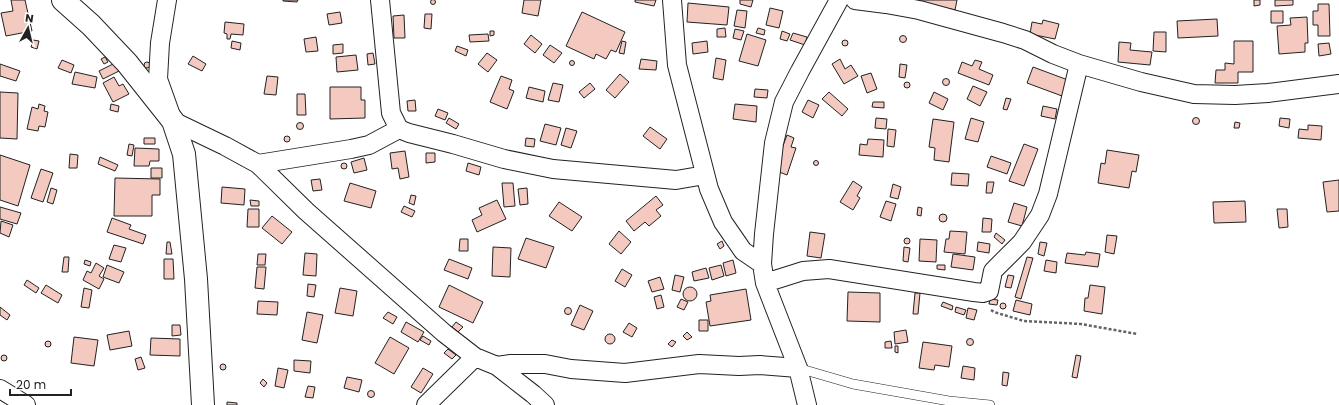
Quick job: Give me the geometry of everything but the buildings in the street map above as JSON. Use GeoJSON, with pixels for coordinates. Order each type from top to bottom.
{"type":"FeatureCollection","features":[{"type":"Feature","properties":{"kind":"street"},"geometry":{"type":"LineString","coordinates":[[63,0],[91,25],[127,63],[173,122],[219,143],[258,164],[306,211],[444,334],[475,357],[497,366],[545,405]]}},
{"type":"Feature","properties":{"kind":"street"},"geometry":{"type":"LineString","coordinates":[[167,0],[160,43],[158,80],[184,154],[196,280],[203,405]]}},
{"type":"Feature","properties":{"kind":"street"},"geometry":{"type":"LineString","coordinates":[[380,0],[392,113],[399,129],[504,160],[553,169],[676,180],[704,175]]}},
{"type":"Feature","properties":{"kind":"street"},"geometry":{"type":"LineString","coordinates":[[672,0],[677,65],[704,175],[723,222],[742,251],[762,264]]}},
{"type":"Feature","properties":{"kind":"street"},"geometry":{"type":"LineString","coordinates":[[807,405],[798,368],[765,283],[762,264],[764,234],[774,143],[784,102],[839,0]]}},
{"type":"Feature","properties":{"kind":"street"},"geometry":{"type":"LineString","coordinates":[[855,0],[919,10],[1003,32],[1026,40],[1053,54],[1079,64],[1141,82],[1194,94],[1268,93],[1339,84]]}},
{"type":"Feature","properties":{"kind":"street"},"geometry":{"type":"LineString","coordinates":[[765,283],[803,271],[829,269],[974,292],[983,293],[989,291],[993,271],[1022,242],[1040,215],[1048,194],[1079,64]]}},
{"type":"Feature","properties":{"kind":"street"},"geometry":{"type":"LineString","coordinates":[[258,164],[370,145],[399,129]]}},
{"type":"Feature","properties":{"kind":"street"},"geometry":{"type":"LineString","coordinates":[[426,405],[475,357]]}},
{"type":"Feature","properties":{"kind":"street"},"geometry":{"type":"LineString","coordinates":[[497,366],[511,364],[545,364],[571,369],[625,373],[699,364],[739,366],[760,365],[798,368]]}},
{"type":"Feature","properties":{"kind":"street"},"geometry":{"type":"LineString","coordinates":[[0,390],[26,405]]}},
{"type":"Feature","properties":{"kind":"lane"},"geometry":{"type":"LineString","coordinates":[[798,368],[853,384],[949,401],[990,405]]}},
{"type":"Feature","properties":{"kind":"path"},"geometry":{"type":"LineString","coordinates":[[989,291],[986,305],[994,312],[1024,321],[1081,324],[1137,334]]}}]}
